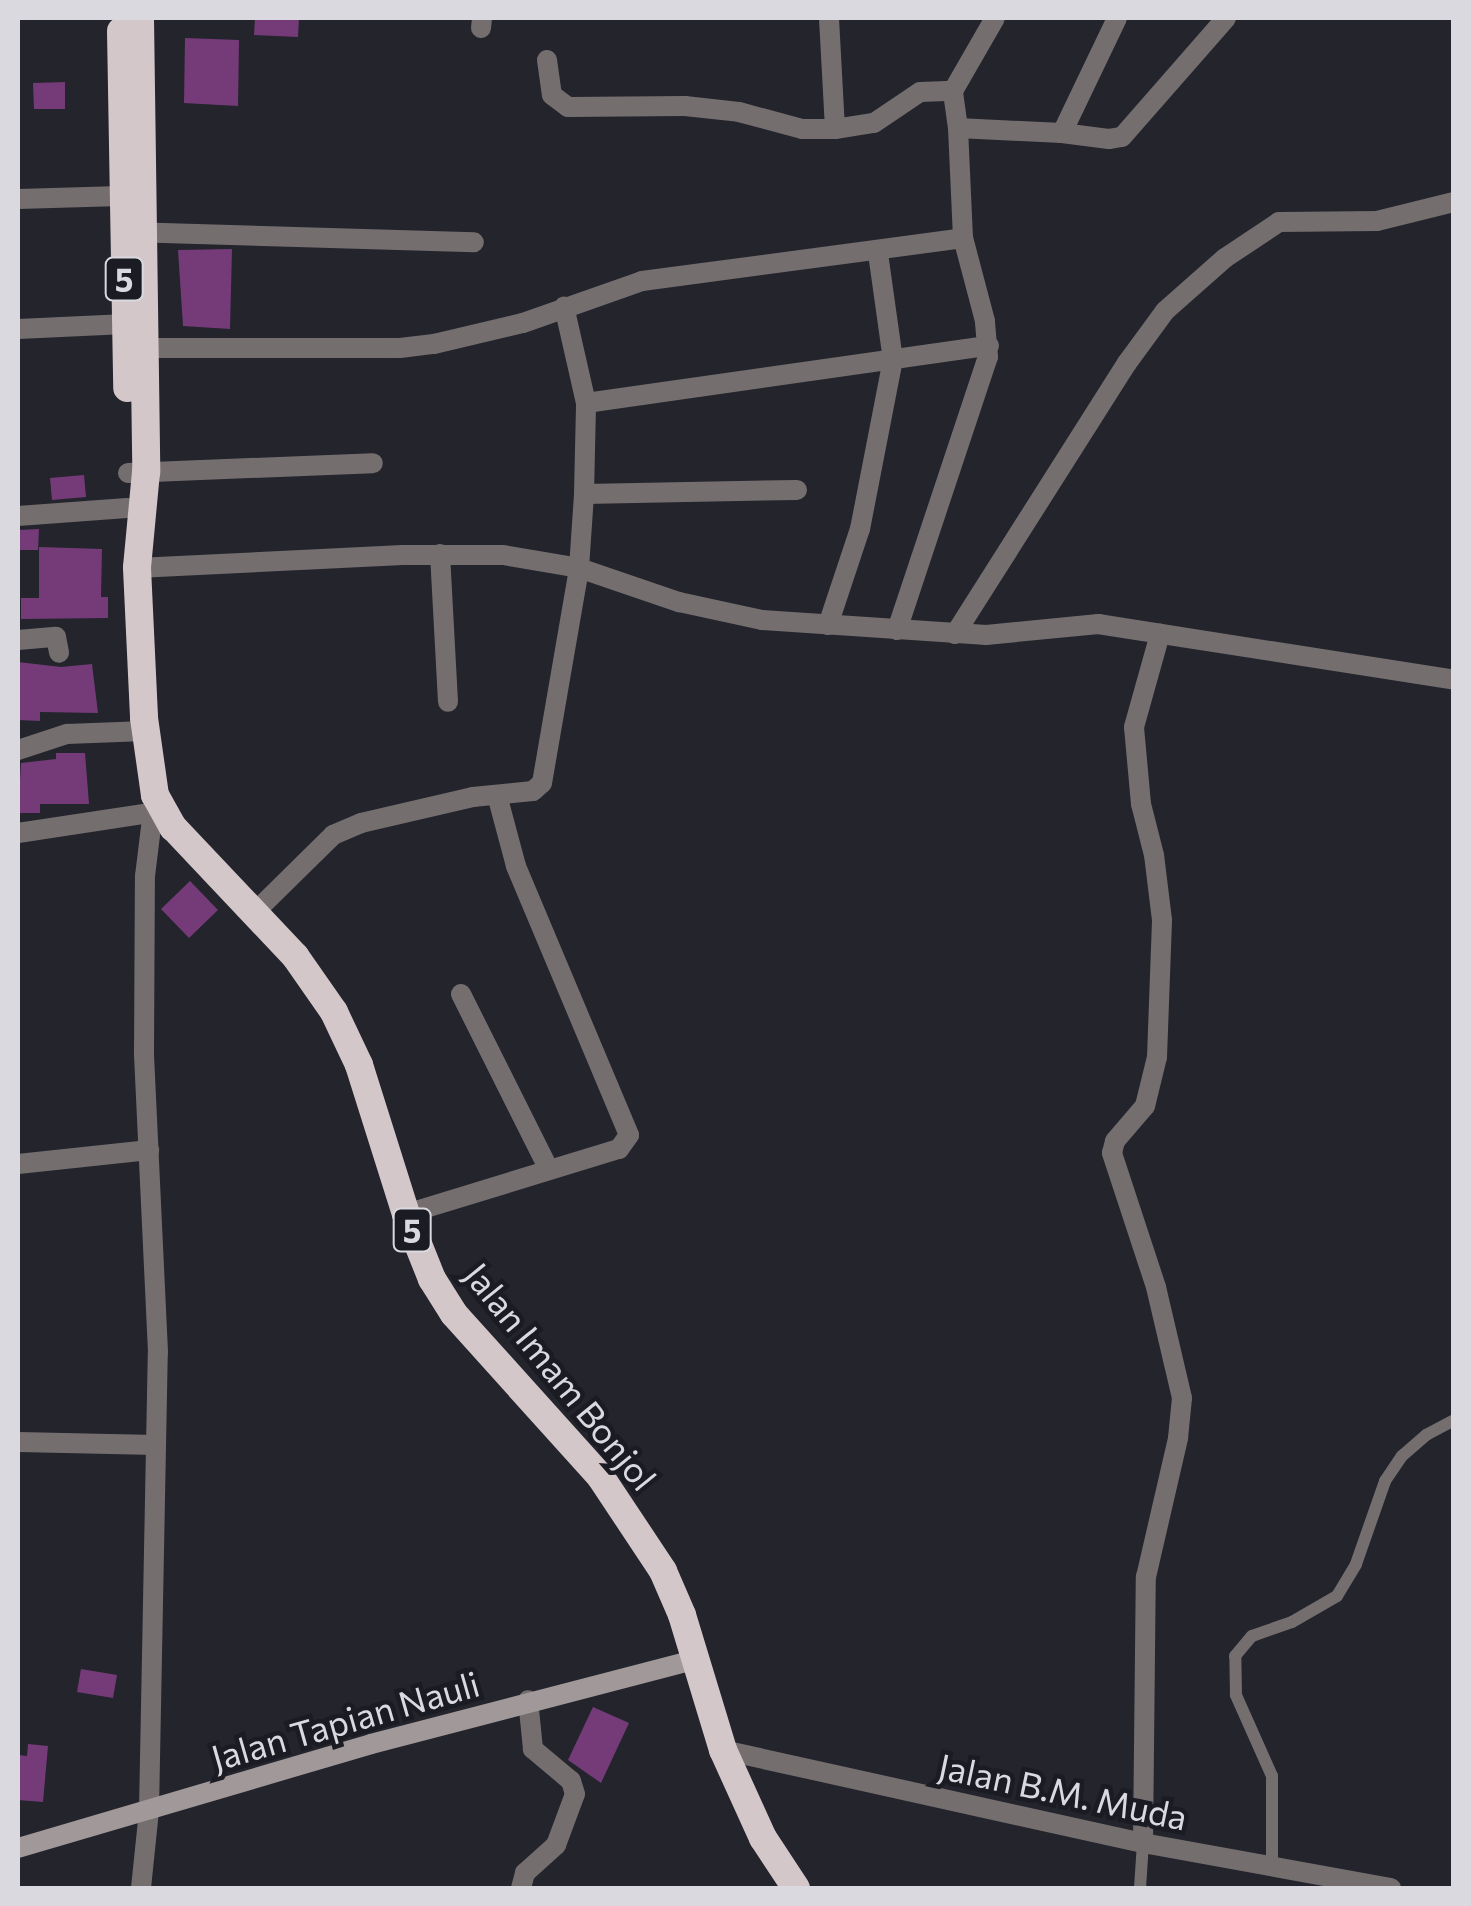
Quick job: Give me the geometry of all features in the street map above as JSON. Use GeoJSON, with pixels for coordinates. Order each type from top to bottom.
{"type":"FeatureCollection","features":[{"type":"Feature","properties":{"kind":"highway","name":"Jalan Imam Bonjol"},"geometry":{"type":"LineString","coordinates":[[120,18],[121,196],[133,232]]}},
{"type":"Feature","properties":{"kind":"highway","name":"Jalan Imam Bonjol"},"geometry":{"type":"LineString","coordinates":[[140,18],[133,232],[136,538],[145,731],[153,804],[295,956],[334,1012],[358,1064],[406,1214],[432,1278],[454,1314],[600,1476],[663,1571],[682,1615],[723,1750],[762,1838],[796,1888]]}},
{"type":"Feature","properties":{"kind":"main road","name":"Jalan Tapian Nauli"},"geometry":{"type":"LineString","coordinates":[[18,1848],[528,1700],[693,1660]]}},
{"type":"Feature","properties":{"kind":"street"},"geometry":{"type":"LineString","coordinates":[[829,18],[835,129]]}},
{"type":"Feature","properties":{"kind":"street"},"geometry":{"type":"LineString","coordinates":[[897,630],[986,368],[989,346],[963,238],[953,92],[995,18]]}},
{"type":"Feature","properties":{"kind":"street"},"geometry":{"type":"LineString","coordinates":[[1062,133],[1117,18]]}},
{"type":"Feature","properties":{"kind":"street"},"geometry":{"type":"LineString","coordinates":[[958,128],[1122,137],[1226,18]]}},
{"type":"Feature","properties":{"kind":"street"},"geometry":{"type":"LineString","coordinates":[[547,60],[552,96],[568,106],[685,106],[739,112],[802,128],[835,129],[874,123],[920,92],[953,92]]}},
{"type":"Feature","properties":{"kind":"street"},"geometry":{"type":"LineString","coordinates":[[18,199],[121,196]]}},
{"type":"Feature","properties":{"kind":"street"},"geometry":{"type":"LineString","coordinates":[[955,634],[1127,363],[1165,311],[1225,258],[1279,222],[1376,221],[1454,202]]}},
{"type":"Feature","properties":{"kind":"street"},"geometry":{"type":"LineString","coordinates":[[133,232],[474,242]]}},
{"type":"Feature","properties":{"kind":"street"},"geometry":{"type":"LineString","coordinates":[[18,329],[133,340],[400,348],[464,340],[642,281],[878,253],[963,238]]}},
{"type":"Feature","properties":{"kind":"street"},"geometry":{"type":"LineString","coordinates":[[828,625],[860,529],[893,360],[878,253]]}},
{"type":"Feature","properties":{"kind":"street"},"geometry":{"type":"LineString","coordinates":[[255,912],[333,834],[380,818],[532,792],[542,783],[579,568],[584,494],[586,404],[564,306]]}},
{"type":"Feature","properties":{"kind":"street"},"geometry":{"type":"LineString","coordinates":[[586,404],[989,346]]}},
{"type":"Feature","properties":{"kind":"street"},"geometry":{"type":"LineString","coordinates":[[137,473],[373,464]]}},
{"type":"Feature","properties":{"kind":"street"},"geometry":{"type":"LineString","coordinates":[[584,494],[797,490]]}},
{"type":"Feature","properties":{"kind":"street"},"geometry":{"type":"LineString","coordinates":[[18,516],[136,508]]}},
{"type":"Feature","properties":{"kind":"street"},"geometry":{"type":"LineString","coordinates":[[440,554],[448,702]]}},
{"type":"Feature","properties":{"kind":"street"},"geometry":{"type":"LineString","coordinates":[[137,568],[440,554],[502,555],[579,568],[722,613],[955,634],[1073,624],[1454,680]]}},
{"type":"Feature","properties":{"kind":"street"},"geometry":{"type":"LineString","coordinates":[[1142,1842],[1146,1577],[1178,1438],[1182,1398],[1156,1286],[1112,1152],[1115,1141],[1145,1106],[1157,1057],[1162,920],[1154,856],[1141,804],[1134,727],[1160,634]]}},
{"type":"Feature","properties":{"kind":"street"},"geometry":{"type":"LineString","coordinates":[[18,640],[56,637],[59,653]]}},
{"type":"Feature","properties":{"kind":"street"},"geometry":{"type":"LineString","coordinates":[[18,750],[67,734],[145,731]]}},
{"type":"Feature","properties":{"kind":"street"},"geometry":{"type":"LineString","coordinates":[[406,1214],[619,1149],[628,1140],[630,1129],[516,866],[497,795]]}},
{"type":"Feature","properties":{"kind":"street"},"geometry":{"type":"LineString","coordinates":[[18,833],[153,804],[144,935],[158,1352],[150,1811],[141,1888]]}},
{"type":"Feature","properties":{"kind":"street"},"geometry":{"type":"LineString","coordinates":[[462,994],[548,1168]]}},
{"type":"Feature","properties":{"kind":"street"},"geometry":{"type":"LineString","coordinates":[[18,1164],[149,1150]]}},
{"type":"Feature","properties":{"kind":"street"},"geometry":{"type":"LineString","coordinates":[[18,1442],[156,1445]]}},
{"type":"Feature","properties":{"kind":"street"},"geometry":{"type":"LineString","coordinates":[[521,1888],[526,1873],[556,1845],[574,1794],[571,1781],[533,1749],[528,1700]]}},
{"type":"Feature","properties":{"kind":"street","name":"Jalan B.M. Muda"},"geometry":{"type":"LineString","coordinates":[[723,1750],[1142,1842],[1391,1888]]}},
{"type":"Feature","properties":{"kind":"lane"},"geometry":{"type":"LineString","coordinates":[[1272,1867],[1272,1776],[1236,1695],[1236,1656],[1252,1636],[1292,1622],[1337,1596],[1356,1564],[1385,1481],[1402,1456],[1426,1435],[1454,1420]]}},
{"type":"Feature","properties":{"kind":"lane"},"geometry":{"type":"LineString","coordinates":[[1140,1888],[1142,1842]]}},
{"type":"Feature","properties":{"kind":"building"},"geometry":{"type":"Polygon","coordinates":[[[255,18],[299,18],[298,37],[254,35],[255,18]]]}},
{"type":"Feature","properties":{"kind":"building"},"geometry":{"type":"Polygon","coordinates":[[[185,38],[239,40],[238,106],[184,103],[185,38]]]}},
{"type":"Feature","properties":{"kind":"building"},"geometry":{"type":"Polygon","coordinates":[[[65,82],[65,109],[34,109],[33,83],[65,82]]]}},
{"type":"Feature","properties":{"kind":"building"},"geometry":{"type":"Polygon","coordinates":[[[232,249],[230,329],[183,326],[178,250],[232,249]]]}},
{"type":"Feature","properties":{"kind":"building"},"geometry":{"type":"Polygon","coordinates":[[[84,475],[86,497],[52,500],[50,478],[84,475]]]}},
{"type":"Feature","properties":{"kind":"building"},"geometry":{"type":"Polygon","coordinates":[[[39,529],[38,550],[18,550],[18,530],[39,529]]]}},
{"type":"Feature","properties":{"kind":"building"},"geometry":{"type":"Polygon","coordinates":[[[39,547],[102,549],[101,597],[108,597],[108,618],[21,619],[21,598],[39,598],[39,547]]]}},
{"type":"Feature","properties":{"kind":"building"},"geometry":{"type":"Polygon","coordinates":[[[18,662],[61,667],[92,664],[98,713],[40,712],[40,721],[18,720],[18,662]]]}},
{"type":"Feature","properties":{"kind":"building"},"geometry":{"type":"Polygon","coordinates":[[[56,753],[85,753],[89,804],[40,804],[40,813],[18,813],[21,763],[56,759],[56,753]]]}},
{"type":"Feature","properties":{"kind":"building"},"geometry":{"type":"Polygon","coordinates":[[[190,881],[218,910],[189,938],[161,909],[190,881]]]}},
{"type":"Feature","properties":{"kind":"building"},"geometry":{"type":"Polygon","coordinates":[[[81,1669],[117,1675],[113,1698],[77,1692],[81,1669]]]}},
{"type":"Feature","properties":{"kind":"building"},"geometry":{"type":"Polygon","coordinates":[[[593,1707],[629,1723],[601,1783],[568,1760],[593,1707]]]}},
{"type":"Feature","properties":{"kind":"building"},"geometry":{"type":"Polygon","coordinates":[[[28,1744],[48,1746],[43,1802],[18,1800],[18,1755],[27,1756],[28,1744]]]}}]}
